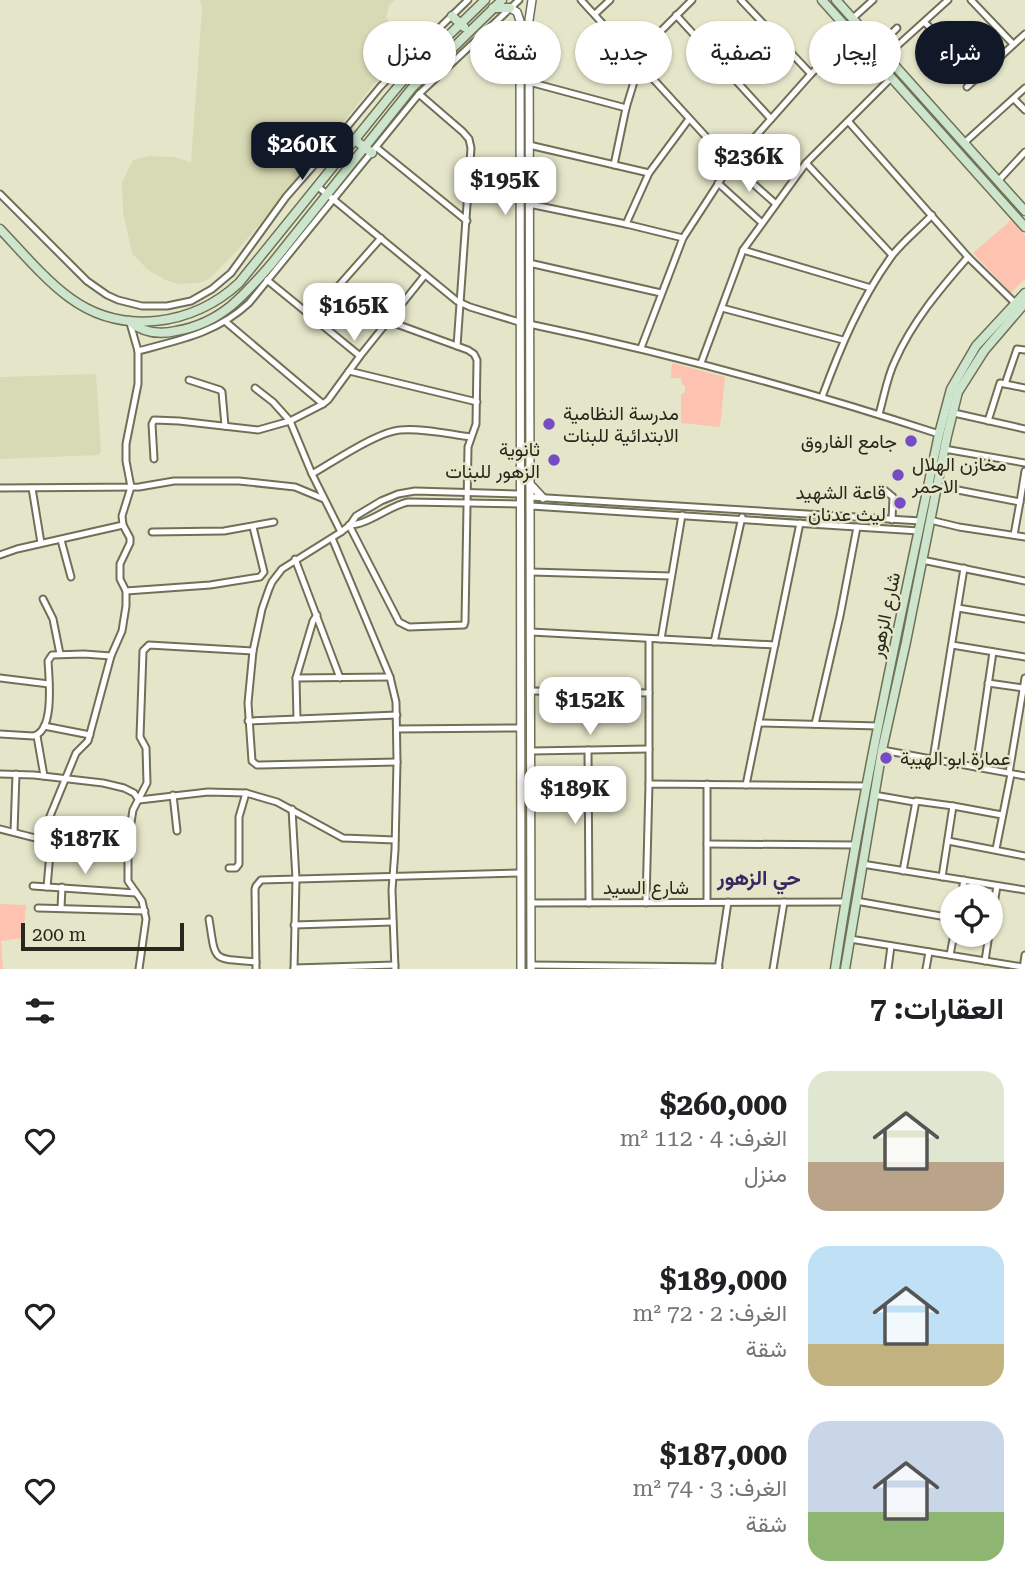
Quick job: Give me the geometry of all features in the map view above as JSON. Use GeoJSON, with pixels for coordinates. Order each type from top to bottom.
{"type":"FeatureCollection","features":[{"type":"Feature","properties":{"kind":"main road"},"geometry":{"type":"LineString","coordinates":[[0,229],[69,297],[93,311],[129,321],[166,321],[201,310],[232,289],[407,76],[485,0]]}},
{"type":"Feature","properties":{"kind":"main road"},"geometry":{"type":"LineString","coordinates":[[129,321],[138,328],[155,334],[178,331],[202,324],[233,306],[275,265],[371,149],[412,88],[502,0]]}},
{"type":"Feature","properties":{"kind":"main road"},"geometry":{"type":"LineString","coordinates":[[821,0],[840,21]]}},
{"type":"Feature","properties":{"kind":"main road"},"geometry":{"type":"LineString","coordinates":[[836,0],[852,19]]}},
{"type":"Feature","properties":{"kind":"main road"},"geometry":{"type":"LineString","coordinates":[[493,8],[510,8]]}},
{"type":"Feature","properties":{"kind":"main road"},"geometry":{"type":"LineString","coordinates":[[452,16],[469,32]]}},
{"type":"Feature","properties":{"kind":"main road"},"geometry":{"type":"LineString","coordinates":[[901,73],[1025,211]]}},
{"type":"Feature","properties":{"kind":"main road"},"geometry":{"type":"LineString","coordinates":[[898,84],[1025,227]]}},
{"type":"Feature","properties":{"kind":"main road"},"geometry":{"type":"LineString","coordinates":[[355,139],[371,149]]}},
{"type":"Feature","properties":{"kind":"main road"},"geometry":{"type":"LineString","coordinates":[[262,254],[275,265]]}},
{"type":"Feature","properties":{"kind":"main road","name":"شارع الزهور"},"geometry":{"type":"LineString","coordinates":[[840,968],[845,902],[867,786],[896,640],[923,524],[939,434],[951,389],[1025,293]]}},
{"type":"Feature","properties":{"kind":"main road","name":"شارع الزهور"},"geometry":{"type":"LineString","coordinates":[[840,968],[849,939],[882,750],[922,560],[923,524],[937,486],[958,392],[980,348],[1025,303]]}},
{"type":"Feature","properties":{"kind":"main road"},"geometry":{"type":"LineString","coordinates":[[896,640],[906,642]]}},
{"type":"Feature","properties":{"kind":"street"},"geometry":{"type":"LineString","coordinates":[[0,194],[87,281],[107,295],[142,306],[167,306],[191,300],[212,289],[231,273],[286,197],[399,67],[468,0]]}},
{"type":"Feature","properties":{"kind":"street"},"geometry":{"type":"LineString","coordinates":[[467,221],[371,149],[419,94],[519,0]]}},
{"type":"Feature","properties":{"kind":"street"},"geometry":{"type":"LineString","coordinates":[[529,21],[532,0]]}},
{"type":"Feature","properties":{"kind":"street"},"geometry":{"type":"LineString","coordinates":[[582,0],[600,21]]}},
{"type":"Feature","properties":{"kind":"street"},"geometry":{"type":"LineString","coordinates":[[595,15],[610,0]]}},
{"type":"Feature","properties":{"kind":"street"},"geometry":{"type":"LineString","coordinates":[[670,21],[692,0]]}},
{"type":"Feature","properties":{"kind":"street"},"geometry":{"type":"LineString","coordinates":[[741,0],[809,72]]}},
{"type":"Feature","properties":{"kind":"street"},"geometry":{"type":"LineString","coordinates":[[852,19],[873,0]]}},
{"type":"Feature","properties":{"kind":"street"},"geometry":{"type":"LineString","coordinates":[[926,21],[948,0]]}},
{"type":"Feature","properties":{"kind":"street"},"geometry":{"type":"LineString","coordinates":[[971,0],[1013,44]]}},
{"type":"Feature","properties":{"kind":"street"},"geometry":{"type":"LineString","coordinates":[[510,8],[517,12],[519,21]]}},
{"type":"Feature","properties":{"kind":"street"},"geometry":{"type":"LineString","coordinates":[[676,15],[771,119]]}},
{"type":"Feature","properties":{"kind":"street"},"geometry":{"type":"LineString","coordinates":[[901,43],[915,31]]}},
{"type":"Feature","properties":{"kind":"street"},"geometry":{"type":"LineString","coordinates":[[1005,52],[1025,34]]}},
{"type":"Feature","properties":{"kind":"street"},"geometry":{"type":"LineString","coordinates":[[641,348],[682,238],[731,164],[809,76]]}},
{"type":"Feature","properties":{"kind":"street"},"geometry":{"type":"LineString","coordinates":[[520,84],[521,969]]}},
{"type":"Feature","properties":{"kind":"street"},"geometry":{"type":"LineString","coordinates":[[529,84],[531,967],[718,968],[728,902]]}},
{"type":"Feature","properties":{"kind":"street"},"geometry":{"type":"LineString","coordinates":[[536,84],[626,108]]}},
{"type":"Feature","properties":{"kind":"street"},"geometry":{"type":"LineString","coordinates":[[614,165],[633,84]]}},
{"type":"Feature","properties":{"kind":"street"},"geometry":{"type":"LineString","coordinates":[[657,84],[731,164],[776,204]]}},
{"type":"Feature","properties":{"kind":"street"},"geometry":{"type":"LineString","coordinates":[[701,363],[743,250],[806,163],[885,84]]}},
{"type":"Feature","properties":{"kind":"street"},"geometry":{"type":"LineString","coordinates":[[967,87],[970,84]]}},
{"type":"Feature","properties":{"kind":"street"},"geometry":{"type":"LineString","coordinates":[[964,143],[1025,88]]}},
{"type":"Feature","properties":{"kind":"street"},"geometry":{"type":"LineString","coordinates":[[419,94],[463,132],[469,139],[471,148],[457,346]]}},
{"type":"Feature","properties":{"kind":"street"},"geometry":{"type":"LineString","coordinates":[[1014,99],[1025,110]]}},
{"type":"Feature","properties":{"kind":"street"},"geometry":{"type":"LineString","coordinates":[[626,224],[649,173],[689,119]]}},
{"type":"Feature","properties":{"kind":"street"},"geometry":{"type":"LineString","coordinates":[[848,121],[968,257],[1015,303]]}},
{"type":"Feature","properties":{"kind":"street"},"geometry":{"type":"LineString","coordinates":[[529,145],[649,173]]}},
{"type":"Feature","properties":{"kind":"street"},"geometry":{"type":"LineString","coordinates":[[998,181],[1025,152]]}},
{"type":"Feature","properties":{"kind":"street"},"geometry":{"type":"LineString","coordinates":[[806,163],[892,255]]}},
{"type":"Feature","properties":{"kind":"street"},"geometry":{"type":"LineString","coordinates":[[718,183],[762,223]]}},
{"type":"Feature","properties":{"kind":"street"},"geometry":{"type":"LineString","coordinates":[[317,186],[461,303],[520,322]]}},
{"type":"Feature","properties":{"kind":"street"},"geometry":{"type":"LineString","coordinates":[[529,204],[682,238]]}},
{"type":"Feature","properties":{"kind":"street"},"geometry":{"type":"LineString","coordinates":[[822,397],[843,340],[871,288],[892,255],[932,215]]}},
{"type":"Feature","properties":{"kind":"street"},"geometry":{"type":"LineString","coordinates":[[312,316],[381,238]]}},
{"type":"Feature","properties":{"kind":"street"},"geometry":{"type":"LineString","coordinates":[[743,250],[871,288]]}},
{"type":"Feature","properties":{"kind":"street"},"geometry":{"type":"LineString","coordinates":[[879,414],[894,362],[936,293],[968,257]]}},
{"type":"Feature","properties":{"kind":"street"},"geometry":{"type":"LineString","coordinates":[[529,263],[661,293]]}},
{"type":"Feature","properties":{"kind":"street"},"geometry":{"type":"LineString","coordinates":[[138,351],[201,333],[226,322],[249,303],[275,265]]}},
{"type":"Feature","properties":{"kind":"street"},"geometry":{"type":"LineString","coordinates":[[154,459],[154,421],[179,421],[258,430],[290,421],[323,404],[425,275]]}},
{"type":"Feature","properties":{"kind":"street"},"geometry":{"type":"LineString","coordinates":[[267,280],[360,356]]}},
{"type":"Feature","properties":{"kind":"street"},"geometry":{"type":"LineString","coordinates":[[722,308],[843,340]]}},
{"type":"Feature","properties":{"kind":"street"},"geometry":{"type":"LineString","coordinates":[[41,838],[76,753],[86,744],[90,735],[111,656],[122,631],[126,591],[120,579],[120,564],[130,543],[123,525],[123,512],[131,487],[126,453],[138,388],[138,351],[129,321]]}},
{"type":"Feature","properties":{"kind":"street"},"geometry":{"type":"LineString","coordinates":[[349,525],[399,622],[409,627],[463,626],[466,622],[468,447],[476,427],[477,360],[471,352],[388,321]]}},
{"type":"Feature","properties":{"kind":"street"},"geometry":{"type":"LineString","coordinates":[[226,322],[323,404]]}},
{"type":"Feature","properties":{"kind":"street"},"geometry":{"type":"LineString","coordinates":[[529,324],[701,363],[939,434]]}},
{"type":"Feature","properties":{"kind":"street"},"geometry":{"type":"LineString","coordinates":[[1005,384],[1017,349],[1025,350]]}},
{"type":"Feature","properties":{"kind":"street"},"geometry":{"type":"LineString","coordinates":[[349,371],[477,402]]}},
{"type":"Feature","properties":{"kind":"street"},"geometry":{"type":"LineString","coordinates":[[189,380],[222,392],[225,426]]}},
{"type":"Feature","properties":{"kind":"street"},"geometry":{"type":"LineString","coordinates":[[988,421],[1000,383],[1025,388]]}},
{"type":"Feature","properties":{"kind":"street"},"geometry":{"type":"LineString","coordinates":[[255,388],[273,402],[290,421],[312,474],[341,532]]}},
{"type":"Feature","properties":{"kind":"street"},"geometry":{"type":"LineString","coordinates":[[520,412],[530,413]]}},
{"type":"Feature","properties":{"kind":"street"},"geometry":{"type":"LineString","coordinates":[[954,413],[1025,429]]}},
{"type":"Feature","properties":{"kind":"street"},"geometry":{"type":"LineString","coordinates":[[312,474],[379,436],[393,431],[408,430],[471,437]]}},
{"type":"Feature","properties":{"kind":"street"},"geometry":{"type":"LineString","coordinates":[[944,449],[1025,463]]}},
{"type":"Feature","properties":{"kind":"street"},"geometry":{"type":"LineString","coordinates":[[1014,535],[1025,471]]}},
{"type":"Feature","properties":{"kind":"street"},"geometry":{"type":"LineString","coordinates":[[0,488],[131,487],[174,481],[239,481],[295,487],[324,499]]}},
{"type":"Feature","properties":{"kind":"street"},"geometry":{"type":"LineString","coordinates":[[531,485],[543,498]]}},
{"type":"Feature","properties":{"kind":"street"},"geometry":{"type":"LineString","coordinates":[[937,486],[1020,502]]}},
{"type":"Feature","properties":{"kind":"street"},"geometry":{"type":"LineString","coordinates":[[32,488],[41,543]]}},
{"type":"Feature","properties":{"kind":"street"},"geometry":{"type":"LineString","coordinates":[[882,488],[893,497],[892,520]]}},
{"type":"Feature","properties":{"kind":"street"},"geometry":{"type":"LineString","coordinates":[[397,762],[254,764],[251,758],[248,721],[248,685],[262,609],[272,582],[282,569],[341,532],[356,516],[398,494],[415,491],[519,494]]}},
{"type":"Feature","properties":{"kind":"street"},"geometry":{"type":"LineString","coordinates":[[531,501],[543,498],[892,520],[1025,537]]}},
{"type":"Feature","properties":{"kind":"street"},"geometry":{"type":"LineString","coordinates":[[531,501],[857,527],[923,524]]}},
{"type":"Feature","properties":{"kind":"street"},"geometry":{"type":"LineString","coordinates":[[349,525],[358,524],[393,506],[408,502],[519,504]]}},
{"type":"Feature","properties":{"kind":"street"},"geometry":{"type":"LineString","coordinates":[[714,642],[744,511]]}},
{"type":"Feature","properties":{"kind":"street"},"geometry":{"type":"LineString","coordinates":[[661,639],[682,515]]}},
{"type":"Feature","properties":{"kind":"street"},"geometry":{"type":"LineString","coordinates":[[152,532],[224,531],[274,522]]}},
{"type":"Feature","properties":{"kind":"street"},"geometry":{"type":"LineString","coordinates":[[746,785],[800,523]]}},
{"type":"Feature","properties":{"kind":"street"},"geometry":{"type":"LineString","coordinates":[[0,555],[123,525]]}},
{"type":"Feature","properties":{"kind":"street"},"geometry":{"type":"LineString","coordinates":[[126,591],[210,585],[261,577],[264,572],[253,527]]}},
{"type":"Feature","properties":{"kind":"street"},"geometry":{"type":"LineString","coordinates":[[815,724],[857,527]]}},
{"type":"Feature","properties":{"kind":"street"},"geometry":{"type":"LineString","coordinates":[[292,809],[296,879],[294,969],[395,967],[393,876],[396,840],[397,715],[394,689],[332,538]]}},
{"type":"Feature","properties":{"kind":"street"},"geometry":{"type":"LineString","coordinates":[[61,540],[71,577]]}},
{"type":"Feature","properties":{"kind":"street"},"geometry":{"type":"LineString","coordinates":[[295,559],[340,678]]}},
{"type":"Feature","properties":{"kind":"street"},"geometry":{"type":"LineString","coordinates":[[922,560],[1025,581]]}},
{"type":"Feature","properties":{"kind":"street"},"geometry":{"type":"LineString","coordinates":[[933,759],[964,568]]}},
{"type":"Feature","properties":{"kind":"street"},"geometry":{"type":"LineString","coordinates":[[531,572],[671,576]]}},
{"type":"Feature","properties":{"kind":"street"},"geometry":{"type":"LineString","coordinates":[[43,599],[52,619],[60,654]]}},
{"type":"Feature","properties":{"kind":"street"},"geometry":{"type":"LineString","coordinates":[[958,608],[1025,619]]}},
{"type":"Feature","properties":{"kind":"street"},"geometry":{"type":"LineString","coordinates":[[297,719],[296,678],[317,615]]}},
{"type":"Feature","properties":{"kind":"street"},"geometry":{"type":"LineString","coordinates":[[531,632],[775,645]]}},
{"type":"Feature","properties":{"kind":"street"},"geometry":{"type":"LineString","coordinates":[[646,903],[649,639]]}},
{"type":"Feature","properties":{"kind":"street"},"geometry":{"type":"LineString","coordinates":[[139,969],[146,923],[145,911],[142,901],[128,881],[128,841],[132,816],[147,783],[146,748],[140,737],[143,651],[149,645],[253,651]]}},
{"type":"Feature","properties":{"kind":"street"},"geometry":{"type":"LineString","coordinates":[[952,645],[1025,657]]}},
{"type":"Feature","properties":{"kind":"street"},"geometry":{"type":"LineString","coordinates":[[976,767],[993,652]]}},
{"type":"Feature","properties":{"kind":"street"},"geometry":{"type":"LineString","coordinates":[[0,734],[40,734],[48,712],[48,661],[52,655],[111,656]]}},
{"type":"Feature","properties":{"kind":"street"},"geometry":{"type":"LineString","coordinates":[[296,678],[390,677]]}},
{"type":"Feature","properties":{"kind":"street"},"geometry":{"type":"LineString","coordinates":[[0,678],[49,684]]}},
{"type":"Feature","properties":{"kind":"street"},"geometry":{"type":"LineString","coordinates":[[996,849],[1025,678]]}},
{"type":"Feature","properties":{"kind":"street"},"geometry":{"type":"LineString","coordinates":[[988,683],[1023,688]]}},
{"type":"Feature","properties":{"kind":"street"},"geometry":{"type":"LineString","coordinates":[[531,691],[649,693]]}},
{"type":"Feature","properties":{"kind":"street"},"geometry":{"type":"LineString","coordinates":[[248,721],[397,715]]}},
{"type":"Feature","properties":{"kind":"street"},"geometry":{"type":"LineString","coordinates":[[759,723],[879,726]]}},
{"type":"Feature","properties":{"kind":"street"},"geometry":{"type":"LineString","coordinates":[[44,726],[90,735]]}},
{"type":"Feature","properties":{"kind":"street"},"geometry":{"type":"LineString","coordinates":[[397,729],[520,728]]}},
{"type":"Feature","properties":{"kind":"street"},"geometry":{"type":"LineString","coordinates":[[37,736],[44,776]]}},
{"type":"Feature","properties":{"kind":"street"},"geometry":{"type":"LineString","coordinates":[[531,751],[649,749]]}},
{"type":"Feature","properties":{"kind":"street"},"geometry":{"type":"LineString","coordinates":[[588,750],[589,903]]}},
{"type":"Feature","properties":{"kind":"street"},"geometry":{"type":"LineString","coordinates":[[882,750],[1025,776]]}},
{"type":"Feature","properties":{"kind":"street"},"geometry":{"type":"LineString","coordinates":[[520,773],[526,776],[531,774]]}},
{"type":"Feature","properties":{"kind":"street"},"geometry":{"type":"LineString","coordinates":[[0,774],[103,783],[124,788],[134,793],[139,800]]}},
{"type":"Feature","properties":{"kind":"street"},"geometry":{"type":"LineString","coordinates":[[14,832],[16,774]]}},
{"type":"Feature","properties":{"kind":"street"},"geometry":{"type":"LineString","coordinates":[[649,784],[867,786]]}},
{"type":"Feature","properties":{"kind":"street"},"geometry":{"type":"LineString","coordinates":[[707,784],[707,902]]}},
{"type":"Feature","properties":{"kind":"street"},"geometry":{"type":"LineString","coordinates":[[139,800],[228,792],[246,793],[292,809],[343,838],[396,840]]}},
{"type":"Feature","properties":{"kind":"street"},"geometry":{"type":"LineString","coordinates":[[229,868],[236,868],[239,864],[239,817],[246,793]]}},
{"type":"Feature","properties":{"kind":"street"},"geometry":{"type":"LineString","coordinates":[[874,795],[1002,815]]}},
{"type":"Feature","properties":{"kind":"street"},"geometry":{"type":"LineString","coordinates":[[173,796],[177,831]]}},
{"type":"Feature","properties":{"kind":"street"},"geometry":{"type":"LineString","coordinates":[[903,871],[914,802]]}},
{"type":"Feature","properties":{"kind":"street"},"geometry":{"type":"LineString","coordinates":[[942,877],[953,806]]}},
{"type":"Feature","properties":{"kind":"street"},"geometry":{"type":"LineString","coordinates":[[0,829],[51,842],[111,851],[121,849],[128,841]]}},
{"type":"Feature","properties":{"kind":"street"},"geometry":{"type":"LineString","coordinates":[[948,841],[1025,856]]}},
{"type":"Feature","properties":{"kind":"street"},"geometry":{"type":"LineString","coordinates":[[47,887],[51,842]]}},
{"type":"Feature","properties":{"kind":"street"},"geometry":{"type":"LineString","coordinates":[[707,844],[856,845]]}},
{"type":"Feature","properties":{"kind":"street"},"geometry":{"type":"LineString","coordinates":[[862,864],[986,884]]}},
{"type":"Feature","properties":{"kind":"street"},"geometry":{"type":"LineString","coordinates":[[209,919],[216,955],[222,959],[256,966],[256,886],[261,880],[521,873]]}},
{"type":"Feature","properties":{"kind":"street"},"geometry":{"type":"LineString","coordinates":[[963,884],[964,880]]}},
{"type":"Feature","properties":{"kind":"street"},"geometry":{"type":"LineString","coordinates":[[33,886],[136,893]]}},
{"type":"Feature","properties":{"kind":"street"},"geometry":{"type":"LineString","coordinates":[[61,908],[62,887]]}},
{"type":"Feature","properties":{"kind":"street"},"geometry":{"type":"LineString","coordinates":[[1003,887],[1025,890]]}},
{"type":"Feature","properties":{"kind":"street"},"geometry":{"type":"LineString","coordinates":[[856,901],[940,916]]}},
{"type":"Feature","properties":{"kind":"street"},"geometry":{"type":"LineString","coordinates":[[773,969],[784,902]]}},
{"type":"Feature","properties":{"kind":"street","name":"شارع السيد"},"geometry":{"type":"LineString","coordinates":[[531,903],[845,902]]}},
{"type":"Feature","properties":{"kind":"street"},"geometry":{"type":"LineString","coordinates":[[38,908],[145,911]]}},
{"type":"Feature","properties":{"kind":"street"},"geometry":{"type":"LineString","coordinates":[[294,925],[393,922]]}},
{"type":"Feature","properties":{"kind":"street"},"geometry":{"type":"LineString","coordinates":[[849,939],[1023,968],[1025,955]]}},
{"type":"Feature","properties":{"kind":"street"},"geometry":{"type":"LineString","coordinates":[[888,969],[891,946]]}},
{"type":"Feature","properties":{"kind":"street"},"geometry":{"type":"LineString","coordinates":[[950,955],[952,947]]}},
{"type":"Feature","properties":{"kind":"street"},"geometry":{"type":"LineString","coordinates":[[985,961],[987,947]]}},
{"type":"Feature","properties":{"kind":"street"},"geometry":{"type":"LineString","coordinates":[[926,969],[929,952]]}},
{"type":"Feature","properties":{"kind":"shaded area"},"geometry":{"type":"Polygon","coordinates":[[[200,0],[395,0],[389,5],[386,18],[389,21],[363,21],[363,84],[374,84],[235,253],[209,279],[199,283],[178,284],[147,269],[132,253],[123,212],[122,183],[133,160],[149,156],[174,157],[191,162],[202,9],[200,0]]]}},
{"type":"Feature","properties":{"kind":"shaded area"},"geometry":{"type":"Polygon","coordinates":[[[1011,220],[1025,235],[1025,279],[1011,293],[973,253],[1011,220]]]}},
{"type":"Feature","properties":{"kind":"shaded area"},"geometry":{"type":"Polygon","coordinates":[[[672,363],[725,377],[720,427],[681,423],[681,395],[685,392],[685,386],[681,378],[671,378],[672,363]]]}},
{"type":"Feature","properties":{"kind":"shaded area"},"geometry":{"type":"Polygon","coordinates":[[[96,374],[101,451],[99,455],[0,459],[0,377],[96,374]]]}},
{"type":"Feature","properties":{"kind":"shaded area"},"geometry":{"type":"Polygon","coordinates":[[[0,904],[26,905],[23,938],[1,941],[3,969],[0,969],[0,904]]]}},
{"type":"Feature","properties":{"kind":"place","name":"مدرسة النظامية الابتدائية للبنات"},"geometry":{"type":"Point","coordinates":[549,424]}},
{"type":"Feature","properties":{"kind":"place","name":"جامع الفاروق"},"geometry":{"type":"Point","coordinates":[911,441]}},
{"type":"Feature","properties":{"kind":"place","name":"ثانوية الزهور للبنات"},"geometry":{"type":"Point","coordinates":[554,460]}},
{"type":"Feature","properties":{"kind":"place","name":"مخازن الهلال الاحمر"},"geometry":{"type":"Point","coordinates":[898,475]}},
{"type":"Feature","properties":{"kind":"place","name":"قاعة الشهيد ليث عدنان"},"geometry":{"type":"Point","coordinates":[900,503]}},
{"type":"Feature","properties":{"kind":"place","name":"عمارة ابو الهيبة"},"geometry":{"type":"Point","coordinates":[886,758]}},
{"type":"Feature","properties":{"kind":"district","name":"حي الزهور"},"geometry":{"type":"Point","coordinates":[759,878]}}]}
